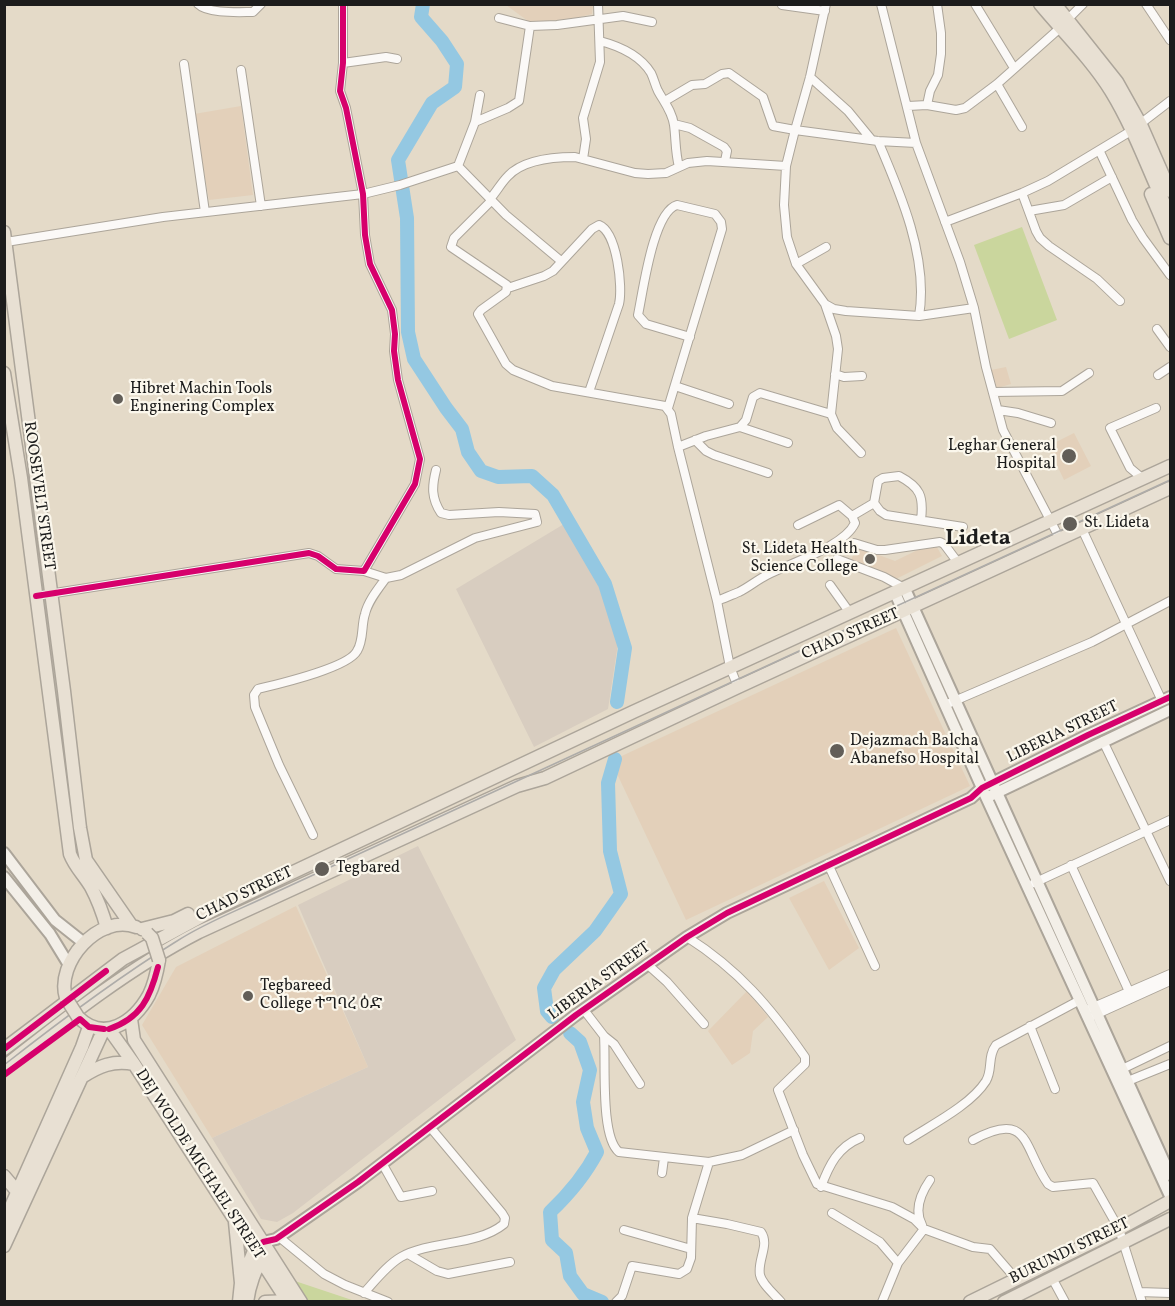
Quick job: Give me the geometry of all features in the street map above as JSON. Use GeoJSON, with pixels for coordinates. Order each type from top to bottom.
{"type":"FeatureCollection","features":[{"type":"Feature","properties":{"kind":"main road"},"geometry":{"type":"LineString","coordinates":[[1041,4],[1064,24],[1117,82],[1155,169],[1170,216]]}},
{"type":"Feature","properties":{"kind":"main road"},"geometry":{"type":"LineString","coordinates":[[1055,4],[1064,24]]}},
{"type":"Feature","properties":{"kind":"main road"},"geometry":{"type":"LineString","coordinates":[[1155,169],[1170,178]]}},
{"type":"Feature","properties":{"kind":"main road"},"geometry":{"type":"LineString","coordinates":[[1155,169],[1170,191]]}},
{"type":"Feature","properties":{"kind":"main road"},"geometry":{"type":"LineString","coordinates":[[1155,169],[1149,188],[1170,238]]}},
{"type":"Feature","properties":{"kind":"main road","name":"ROOSEVELT STREET"},"geometry":{"type":"LineString","coordinates":[[5,243],[86,860],[140,929]]}},
{"type":"Feature","properties":{"kind":"main road","name":"ROOSEVELT STREET"},"geometry":{"type":"LineString","coordinates":[[4,373],[70,854],[90,885],[107,928]]}},
{"type":"Feature","properties":{"kind":"main road","name":"CHAD STREET"},"geometry":{"type":"LineString","coordinates":[[4,1049],[106,971],[143,947],[217,908],[730,667],[1170,466]]}},
{"type":"Feature","properties":{"kind":"main road","name":"CHAD STREET"},"geometry":{"type":"LineString","coordinates":[[158,963],[185,945],[1170,488]]}},
{"type":"Feature","properties":{"kind":"main road"},"geometry":{"type":"LineString","coordinates":[[49,693],[64,691]]}},
{"type":"Feature","properties":{"kind":"main road","name":"CHAD STREET"},"geometry":{"type":"LineString","coordinates":[[140,929],[174,921],[514,761],[553,751]]}},
{"type":"Feature","properties":{"kind":"main road","name":"CHAD STREET"},"geometry":{"type":"LineString","coordinates":[[4,1067],[114,984],[199,932],[517,786],[532,783]]}},
{"type":"Feature","properties":{"kind":"main road"},"geometry":{"type":"LineString","coordinates":[[4,1246],[16,1201],[82,1047],[82,1021],[65,996],[64,981],[69,965],[84,943],[107,928],[123,924],[140,929],[152,938],[158,963],[150,993],[142,1006],[131,1019],[106,1029],[82,1021]]}},
{"type":"Feature","properties":{"kind":"main road"},"geometry":{"type":"LineString","coordinates":[[4,1040],[65,996]]}},
{"type":"Feature","properties":{"kind":"main road","name":"DEJ WOLDE MICHAEL STREET"},"geometry":{"type":"LineString","coordinates":[[131,1019],[134,1040],[198,1139],[261,1251],[293,1300]]}},
{"type":"Feature","properties":{"kind":"main road"},"geometry":{"type":"LineString","coordinates":[[4,1075],[82,1021]]}},
{"type":"Feature","properties":{"kind":"main road"},"geometry":{"type":"LineString","coordinates":[[4,1222],[106,1029]]}},
{"type":"Feature","properties":{"kind":"main road","name":"DEJ WOLDE MICHAEL STREET"},"geometry":{"type":"LineString","coordinates":[[106,1029],[134,1064],[235,1221],[261,1251]]}},
{"type":"Feature","properties":{"kind":"main road"},"geometry":{"type":"LineString","coordinates":[[81,1078],[100,1066],[120,1061],[134,1064]]}},
{"type":"Feature","properties":{"kind":"main road"},"geometry":{"type":"LineString","coordinates":[[187,1146],[198,1139]]}},
{"type":"Feature","properties":{"kind":"main road"},"geometry":{"type":"LineString","coordinates":[[4,1176],[16,1201]]}},
{"type":"Feature","properties":{"kind":"main road","name":"BURUNDI STREET"},"geometry":{"type":"LineString","coordinates":[[970,1302],[1119,1229],[1170,1201]]}},
{"type":"Feature","properties":{"kind":"main road","name":"BURUNDI STREET"},"geometry":{"type":"LineString","coordinates":[[1004,1302],[1027,1296],[1052,1278],[1170,1220]]}},
{"type":"Feature","properties":{"kind":"main road"},"geometry":{"type":"LineString","coordinates":[[235,1221],[240,1283],[239,1302]]}},
{"type":"Feature","properties":{"kind":"main road"},"geometry":{"type":"LineString","coordinates":[[240,1283],[261,1251]]}},
{"type":"Feature","properties":{"kind":"main road"},"geometry":{"type":"LineString","coordinates":[[248,1302],[248,1291],[261,1251]]}},
{"type":"Feature","properties":{"kind":"main road"},"geometry":{"type":"LineString","coordinates":[[265,1302],[293,1300]]}},
{"type":"Feature","properties":{"kind":"street"},"geometry":{"type":"LineString","coordinates":[[198,4],[202,9],[232,13],[253,12],[261,4]]}},
{"type":"Feature","properties":{"kind":"street"},"geometry":{"type":"LineString","coordinates":[[343,4],[343,63],[340,91],[346,108],[363,194],[365,236],[370,264],[392,310],[398,380],[420,459],[415,484],[364,571]]}},
{"type":"Feature","properties":{"kind":"street"},"geometry":{"type":"LineString","coordinates":[[582,159],[586,139],[583,118],[600,67],[598,4]]}},
{"type":"Feature","properties":{"kind":"street"},"geometry":{"type":"LineString","coordinates":[[881,4],[916,143],[974,308],[1006,437],[1060,539]]}},
{"type":"Feature","properties":{"kind":"street"},"geometry":{"type":"LineString","coordinates":[[927,105],[930,91],[938,75],[941,54],[937,4]]}},
{"type":"Feature","properties":{"kind":"street"},"geometry":{"type":"LineString","coordinates":[[975,4],[1014,68]]}},
{"type":"Feature","properties":{"kind":"street"},"geometry":{"type":"LineString","coordinates":[[908,106],[927,105],[956,110],[965,108],[997,84],[1083,4]]}},
{"type":"Feature","properties":{"kind":"street"},"geometry":{"type":"LineString","coordinates":[[1146,4],[1170,40]]}},
{"type":"Feature","properties":{"kind":"street"},"geometry":{"type":"LineString","coordinates":[[782,5],[825,8],[810,77],[786,166],[783,205],[787,237],[796,264],[825,304],[838,343],[831,414],[837,428],[861,453]]}},
{"type":"Feature","properties":{"kind":"street"},"geometry":{"type":"LineString","coordinates":[[499,18],[530,26],[557,25],[623,16],[652,22]]}},
{"type":"Feature","properties":{"kind":"street"},"geometry":{"type":"LineString","coordinates":[[475,122],[519,101],[530,26]]}},
{"type":"Feature","properties":{"kind":"street"},"geometry":{"type":"LineString","coordinates":[[600,42],[615,45],[643,63],[665,101],[674,124],[675,151],[679,166]]}},
{"type":"Feature","properties":{"kind":"street"},"geometry":{"type":"LineString","coordinates":[[343,63],[386,57],[397,59]]}},
{"type":"Feature","properties":{"kind":"street"},"geometry":{"type":"LineString","coordinates":[[184,64],[205,212]]}},
{"type":"Feature","properties":{"kind":"street"},"geometry":{"type":"LineString","coordinates":[[241,70],[261,206]]}},
{"type":"Feature","properties":{"kind":"street"},"geometry":{"type":"LineString","coordinates":[[665,101],[692,86],[705,84],[722,74],[729,73],[763,97],[773,126],[875,140],[916,143]]}},
{"type":"Feature","properties":{"kind":"street"},"geometry":{"type":"LineString","coordinates":[[810,77],[848,111],[875,140],[894,179],[915,247],[922,297],[919,316]]}},
{"type":"Feature","properties":{"kind":"street"},"geometry":{"type":"LineString","coordinates":[[997,84],[1022,126]]}},
{"type":"Feature","properties":{"kind":"street"},"geometry":{"type":"LineString","coordinates":[[458,166],[475,122],[480,95]]}},
{"type":"Feature","properties":{"kind":"street"},"geometry":{"type":"LineString","coordinates":[[945,222],[1022,193],[1100,152],[1136,128],[1170,101]]}},
{"type":"Feature","properties":{"kind":"street"},"geometry":{"type":"LineString","coordinates":[[674,124],[690,128],[722,145],[727,151],[725,161]]}},
{"type":"Feature","properties":{"kind":"street"},"geometry":{"type":"LineString","coordinates":[[1100,152],[1143,238],[1170,274]]}},
{"type":"Feature","properties":{"kind":"street"},"geometry":{"type":"LineString","coordinates":[[508,288],[501,279],[452,247],[454,238],[491,200],[507,177],[522,166],[566,157],[634,173],[648,174],[666,173],[679,166],[707,161],[786,166]]}},
{"type":"Feature","properties":{"kind":"street"},"geometry":{"type":"LineString","coordinates":[[5,243],[205,212],[363,194],[458,166]]}},
{"type":"Feature","properties":{"kind":"street"},"geometry":{"type":"LineString","coordinates":[[458,166],[491,200],[561,261]]}},
{"type":"Feature","properties":{"kind":"street"},"geometry":{"type":"LineString","coordinates":[[1029,211],[1064,205],[1112,177]]}},
{"type":"Feature","properties":{"kind":"street"},"geometry":{"type":"LineString","coordinates":[[1022,193],[1040,238],[1097,279],[1120,301]]}},
{"type":"Feature","properties":{"kind":"street"},"geometry":{"type":"LineString","coordinates":[[668,408],[690,337],[722,229],[721,222],[715,214],[677,206],[672,207],[666,213],[653,241],[638,315],[646,324],[690,337]]}},
{"type":"Feature","properties":{"kind":"street"},"geometry":{"type":"LineString","coordinates":[[589,392],[622,289],[614,248],[602,225],[592,229],[553,271],[508,288],[505,293],[478,314],[509,368],[552,386],[668,408],[717,601],[730,667],[738,687]]}},
{"type":"Feature","properties":{"kind":"street"},"geometry":{"type":"LineString","coordinates":[[796,264],[826,247]]}},
{"type":"Feature","properties":{"kind":"street"},"geometry":{"type":"LineString","coordinates":[[825,304],[834,309],[846,311],[919,316],[974,308]]}},
{"type":"Feature","properties":{"kind":"street"},"geometry":{"type":"LineString","coordinates":[[1157,329],[1170,347]]}},
{"type":"Feature","properties":{"kind":"street"},"geometry":{"type":"LineString","coordinates":[[1158,375],[1170,367]]}},
{"type":"Feature","properties":{"kind":"street"},"geometry":{"type":"LineString","coordinates":[[993,392],[1062,391],[1089,373]]}},
{"type":"Feature","properties":{"kind":"street"},"geometry":{"type":"LineString","coordinates":[[835,374],[844,377],[862,376]]}},
{"type":"Feature","properties":{"kind":"street"},"geometry":{"type":"LineString","coordinates":[[675,386],[729,404]]}},
{"type":"Feature","properties":{"kind":"street"},"geometry":{"type":"LineString","coordinates":[[678,447],[740,427],[746,420],[753,397],[760,393],[831,414]]}},
{"type":"Feature","properties":{"kind":"street"},"geometry":{"type":"LineString","coordinates":[[1142,478],[1130,468],[1110,428],[1156,408]]}},
{"type":"Feature","properties":{"kind":"street"},"geometry":{"type":"LineString","coordinates":[[998,410],[1018,413],[1051,423]]}},
{"type":"Feature","properties":{"kind":"street"},"geometry":{"type":"LineString","coordinates":[[740,427],[788,443]]}},
{"type":"Feature","properties":{"kind":"street"},"geometry":{"type":"LineString","coordinates":[[695,440],[706,451],[714,455],[768,473]]}},
{"type":"Feature","properties":{"kind":"street"},"geometry":{"type":"LineString","coordinates":[[36,596],[309,553],[318,556],[336,569],[364,571],[386,578],[401,575],[475,538],[537,522],[535,514],[499,512],[449,515],[441,513],[433,495],[432,485],[436,470]]}},
{"type":"Feature","properties":{"kind":"street"},"geometry":{"type":"LineString","coordinates":[[921,520],[923,507],[920,494],[913,485],[898,476],[878,481],[874,503],[886,515],[963,527]]}},
{"type":"Feature","properties":{"kind":"street"},"geometry":{"type":"LineString","coordinates":[[852,516],[874,503]]}},
{"type":"Feature","properties":{"kind":"street"},"geometry":{"type":"LineString","coordinates":[[717,601],[740,591],[767,574],[794,564],[834,543],[855,523],[852,516],[839,505],[798,525]]}},
{"type":"Feature","properties":{"kind":"street"},"geometry":{"type":"LineString","coordinates":[[1082,529],[1127,625],[1166,699]]}},
{"type":"Feature","properties":{"kind":"street"},"geometry":{"type":"LineString","coordinates":[[854,543],[885,550],[940,542],[959,564]]}},
{"type":"Feature","properties":{"kind":"street"},"geometry":{"type":"LineString","coordinates":[[837,559],[899,589],[1091,1013],[1170,1175]]}},
{"type":"Feature","properties":{"kind":"street"},"geometry":{"type":"LineString","coordinates":[[314,835],[279,765],[255,707],[254,695],[258,689],[305,676],[347,660],[357,653],[361,643],[365,613],[374,594],[386,578]]}},
{"type":"Feature","properties":{"kind":"street"},"geometry":{"type":"LineString","coordinates":[[830,585],[850,613]]}},
{"type":"Feature","properties":{"kind":"street"},"geometry":{"type":"LineString","coordinates":[[950,703],[1127,625],[1170,601]]}},
{"type":"Feature","properties":{"kind":"street","name":"LIBERIA STREET"},"geometry":{"type":"LineString","coordinates":[[989,790],[1166,699]]}},
{"type":"Feature","properties":{"kind":"street","name":"LIBERIA STREET"},"geometry":{"type":"LineString","coordinates":[[261,1251],[647,964],[727,913],[971,798],[1170,710]]}},
{"type":"Feature","properties":{"kind":"street"},"geometry":{"type":"LineString","coordinates":[[1138,712],[1144,723]]}},
{"type":"Feature","properties":{"kind":"street"},"geometry":{"type":"LineString","coordinates":[[1103,741],[1170,881]]}},
{"type":"Feature","properties":{"kind":"street"},"geometry":{"type":"LineString","coordinates":[[1032,884],[1170,820]]}},
{"type":"Feature","properties":{"kind":"street"},"geometry":{"type":"LineString","coordinates":[[4,853],[55,920],[84,943]]}},
{"type":"Feature","properties":{"kind":"street"},"geometry":{"type":"LineString","coordinates":[[828,864],[875,966]]}},
{"type":"Feature","properties":{"kind":"street"},"geometry":{"type":"LineString","coordinates":[[1071,865],[1131,995]]}},
{"type":"Feature","properties":{"kind":"street"},"geometry":{"type":"LineString","coordinates":[[4,877],[50,934],[69,965]]}},
{"type":"Feature","properties":{"kind":"street"},"geometry":{"type":"LineString","coordinates":[[1032,884],[1080,1000],[1091,1013]]}},
{"type":"Feature","properties":{"kind":"street"},"geometry":{"type":"LineString","coordinates":[[687,937],[710,952],[743,979],[805,1057],[805,1064],[778,1090],[814,1180],[821,1187],[892,1207],[914,1219],[924,1229],[973,1247],[990,1249],[1017,1279]]}},
{"type":"Feature","properties":{"kind":"street"},"geometry":{"type":"LineString","coordinates":[[647,964],[667,982],[704,1024]]}},
{"type":"Feature","properties":{"kind":"street"},"geometry":{"type":"LineString","coordinates":[[1091,1013],[1170,974]]}},
{"type":"Feature","properties":{"kind":"street"},"geometry":{"type":"LineString","coordinates":[[1131,995],[1170,981]]}},
{"type":"Feature","properties":{"kind":"street"},"geometry":{"type":"LineString","coordinates":[[908,1140],[969,1099],[988,1078],[990,1057],[996,1045],[1080,1000]]}},
{"type":"Feature","properties":{"kind":"street"},"geometry":{"type":"LineString","coordinates":[[584,1010],[604,1036],[618,1049],[640,1084]]}},
{"type":"Feature","properties":{"kind":"street"},"geometry":{"type":"LineString","coordinates":[[1030,1026],[1055,1089]]}},
{"type":"Feature","properties":{"kind":"street"},"geometry":{"type":"LineString","coordinates":[[604,1036],[606,1108],[612,1144],[619,1152],[709,1162],[742,1155],[794,1130]]}},
{"type":"Feature","properties":{"kind":"street"},"geometry":{"type":"LineString","coordinates":[[1118,1071],[1170,1046]]}},
{"type":"Feature","properties":{"kind":"street"},"geometry":{"type":"LineString","coordinates":[[1124,1083],[1170,1064]]}},
{"type":"Feature","properties":{"kind":"street"},"geometry":{"type":"LineString","coordinates":[[1124,1083],[1170,1196]]}},
{"type":"Feature","properties":{"kind":"street"},"geometry":{"type":"LineString","coordinates":[[364,1293],[393,1264],[408,1254],[427,1247],[481,1236],[501,1227],[505,1221],[502,1213],[430,1127]]}},
{"type":"Feature","properties":{"kind":"street"},"geometry":{"type":"LineString","coordinates":[[973,1140],[994,1130],[1017,1131],[1029,1146],[1048,1184],[1053,1187],[1093,1183],[1119,1229],[1142,1302]]}},
{"type":"Feature","properties":{"kind":"street"},"geometry":{"type":"LineString","coordinates":[[821,1187],[840,1151],[848,1143],[860,1138]]}},
{"type":"Feature","properties":{"kind":"street"},"geometry":{"type":"LineString","coordinates":[[662,1173],[664,1158]]}},
{"type":"Feature","properties":{"kind":"street"},"geometry":{"type":"LineString","coordinates":[[616,1302],[622,1296],[633,1266],[683,1273],[689,1265],[692,1218],[709,1162]]}},
{"type":"Feature","properties":{"kind":"street"},"geometry":{"type":"LineString","coordinates":[[382,1163],[401,1197],[432,1191]]}},
{"type":"Feature","properties":{"kind":"street"},"geometry":{"type":"LineString","coordinates":[[924,1229],[919,1219],[919,1209],[921,1194],[930,1180]]}},
{"type":"Feature","properties":{"kind":"street"},"geometry":{"type":"LineString","coordinates":[[832,1214],[880,1242],[898,1263]]}},
{"type":"Feature","properties":{"kind":"street"},"geometry":{"type":"LineString","coordinates":[[692,1218],[761,1232],[765,1240],[760,1274],[781,1302]]}},
{"type":"Feature","properties":{"kind":"street"},"geometry":{"type":"LineString","coordinates":[[882,1302],[898,1263],[924,1229]]}},
{"type":"Feature","properties":{"kind":"street"},"geometry":{"type":"LineString","coordinates":[[624,1230],[691,1249]]}},
{"type":"Feature","properties":{"kind":"street"},"geometry":{"type":"LineString","coordinates":[[277,1238],[324,1274],[388,1302]]}},
{"type":"Feature","properties":{"kind":"street"},"geometry":{"type":"LineString","coordinates":[[408,1254],[437,1271],[448,1274],[510,1262]]}},
{"type":"Feature","properties":{"kind":"street"},"geometry":{"type":"LineString","coordinates":[[1052,1278],[1065,1302]]}},
{"type":"Feature","properties":{"kind":"street"},"geometry":{"type":"LineString","coordinates":[[1139,1292],[1170,1293]]}},
{"type":"Feature","properties":{"kind":"shaded area"},"geometry":{"type":"Polygon","coordinates":[[[593,4],[592,14],[571,19],[534,22],[528,21],[506,5],[593,4]]]}},
{"type":"Feature","properties":{"kind":"shaded area"},"geometry":{"type":"Polygon","coordinates":[[[241,106],[253,195],[209,200],[194,114],[241,106]]]}},
{"type":"Feature","properties":{"kind":"shaded area"},"geometry":{"type":"Polygon","coordinates":[[[1006,367],[1011,384],[997,388],[991,370],[1006,367]]]}},
{"type":"Feature","properties":{"kind":"shaded area","name":"Leghar General Hospital"},"geometry":{"type":"Polygon","coordinates":[[[1074,433],[1091,466],[1064,480],[1048,446],[1074,433]]]}},
{"type":"Feature","properties":{"kind":"shaded area"},"geometry":{"type":"Polygon","coordinates":[[[564,524],[598,583],[618,644],[608,709],[534,747],[456,589],[564,524]]]}},
{"type":"Feature","properties":{"kind":"shaded area","name":"St. Lideta Health Science College"},"geometry":{"type":"Polygon","coordinates":[[[934,542],[942,556],[896,579],[850,562],[857,547],[895,561],[934,542]]]}},
{"type":"Feature","properties":{"kind":"shaded area","name":"Dejazmach Balcha Abanefso Hospital"},"geometry":{"type":"Polygon","coordinates":[[[896,628],[970,786],[686,920],[611,761],[896,628]]]}},
{"type":"Feature","properties":{"kind":"shaded area"},"geometry":{"type":"Polygon","coordinates":[[[418,846],[516,1040],[293,1213],[277,1222],[261,1219],[212,1138],[368,1067],[298,905],[418,846]]]}},
{"type":"Feature","properties":{"kind":"shaded area"},"geometry":{"type":"Polygon","coordinates":[[[824,881],[859,948],[829,970],[789,898],[824,881]]]}},
{"type":"Feature","properties":{"kind":"shaded area","name":"Tegbareed College ተግባረ ዕድ"},"geometry":{"type":"Polygon","coordinates":[[[296,906],[368,1067],[212,1138],[142,1025],[176,967],[296,906]]]}},
{"type":"Feature","properties":{"kind":"shaded area"},"geometry":{"type":"Polygon","coordinates":[[[747,991],[768,1017],[753,1031],[750,1053],[732,1065],[708,1031],[747,991]]]}},
{"type":"Feature","properties":{"kind":"green space"},"geometry":{"type":"Polygon","coordinates":[[[1022,227],[1057,320],[1009,339],[974,245],[1022,227]]]}},
{"type":"Feature","properties":{"kind":"green space"},"geometry":{"type":"Polygon","coordinates":[[[289,1279],[355,1301],[304,1301],[289,1279]]]}},
{"type":"Feature","properties":{"kind":"waterway"},"geometry":{"type":"LineString","coordinates":[[423,4],[421,17],[442,41],[457,64],[455,87],[432,103],[398,160],[407,218],[408,332],[414,359],[462,429],[468,452],[481,471],[498,477],[532,476],[553,495],[605,584],[625,648],[617,702]]}},
{"type":"Feature","properties":{"kind":"waterway"},"geometry":{"type":"LineString","coordinates":[[552,1017],[547,1011],[544,988],[554,970],[595,931],[621,894],[610,851],[608,783],[615,759]]}},
{"type":"Feature","properties":{"kind":"waterway"},"geometry":{"type":"LineString","coordinates":[[570,1033],[580,1042],[590,1070],[583,1102],[587,1128],[597,1152],[576,1184],[550,1212],[552,1240],[566,1253],[570,1276],[583,1294],[602,1302]]}},
{"type":"Feature","properties":{"kind":"tram line"},"geometry":{"type":"LineString","coordinates":[[4,1065],[68,1016],[188,934],[1170,480]]}},
{"type":"Feature","properties":{"kind":"cycle path"},"geometry":{"type":"LineString","coordinates":[[36,596],[309,553],[318,556],[336,569],[364,571],[415,484],[420,459],[398,380],[392,310],[370,264],[365,235],[363,194],[346,108],[340,91],[343,63],[343,4]]}},
{"type":"Feature","properties":{"kind":"cycle path"},"geometry":{"type":"LineString","coordinates":[[263,1242],[276,1239],[358,1182],[576,1015],[687,937],[727,913],[971,798],[982,788],[1170,697]]}},
{"type":"Feature","properties":{"kind":"cycle path"},"geometry":{"type":"LineString","coordinates":[[109,1029],[129,1019],[143,1006],[158,967]]}},
{"type":"Feature","properties":{"kind":"cycle path"},"geometry":{"type":"LineString","coordinates":[[4,1049],[106,971]]}},
{"type":"Feature","properties":{"kind":"cycle path"},"geometry":{"type":"LineString","coordinates":[[4,1075],[80,1019],[89,1027],[104,1029]]}},
{"type":"Feature","properties":{"kind":"place","name":"Hibret Machin Tools Enginering Complex"},"geometry":{"type":"Point","coordinates":[118,399]}},
{"type":"Feature","properties":{"kind":"place","name":"Leghar General Hospital"},"geometry":{"type":"Point","coordinates":[1069,456]}},
{"type":"Feature","properties":{"kind":"place","name":"St. Lideta"},"geometry":{"type":"Point","coordinates":[1070,524]}},
{"type":"Feature","properties":{"kind":"place","name":"St. Lideta Health Science College"},"geometry":{"type":"Point","coordinates":[870,559]}},
{"type":"Feature","properties":{"kind":"place","name":"Dejazmach Balcha Abanefso Hospital"},"geometry":{"type":"Point","coordinates":[837,751]}},
{"type":"Feature","properties":{"kind":"place","name":"Tegbared"},"geometry":{"type":"Point","coordinates":[322,869]}},
{"type":"Feature","properties":{"kind":"place","name":"Tegbareed College ተግባረ ዕድ"},"geometry":{"type":"Point","coordinates":[248,996]}},
{"type":"Feature","properties":{"kind":"district","name":"Lideta"},"geometry":{"type":"Point","coordinates":[978,540]}}]}
